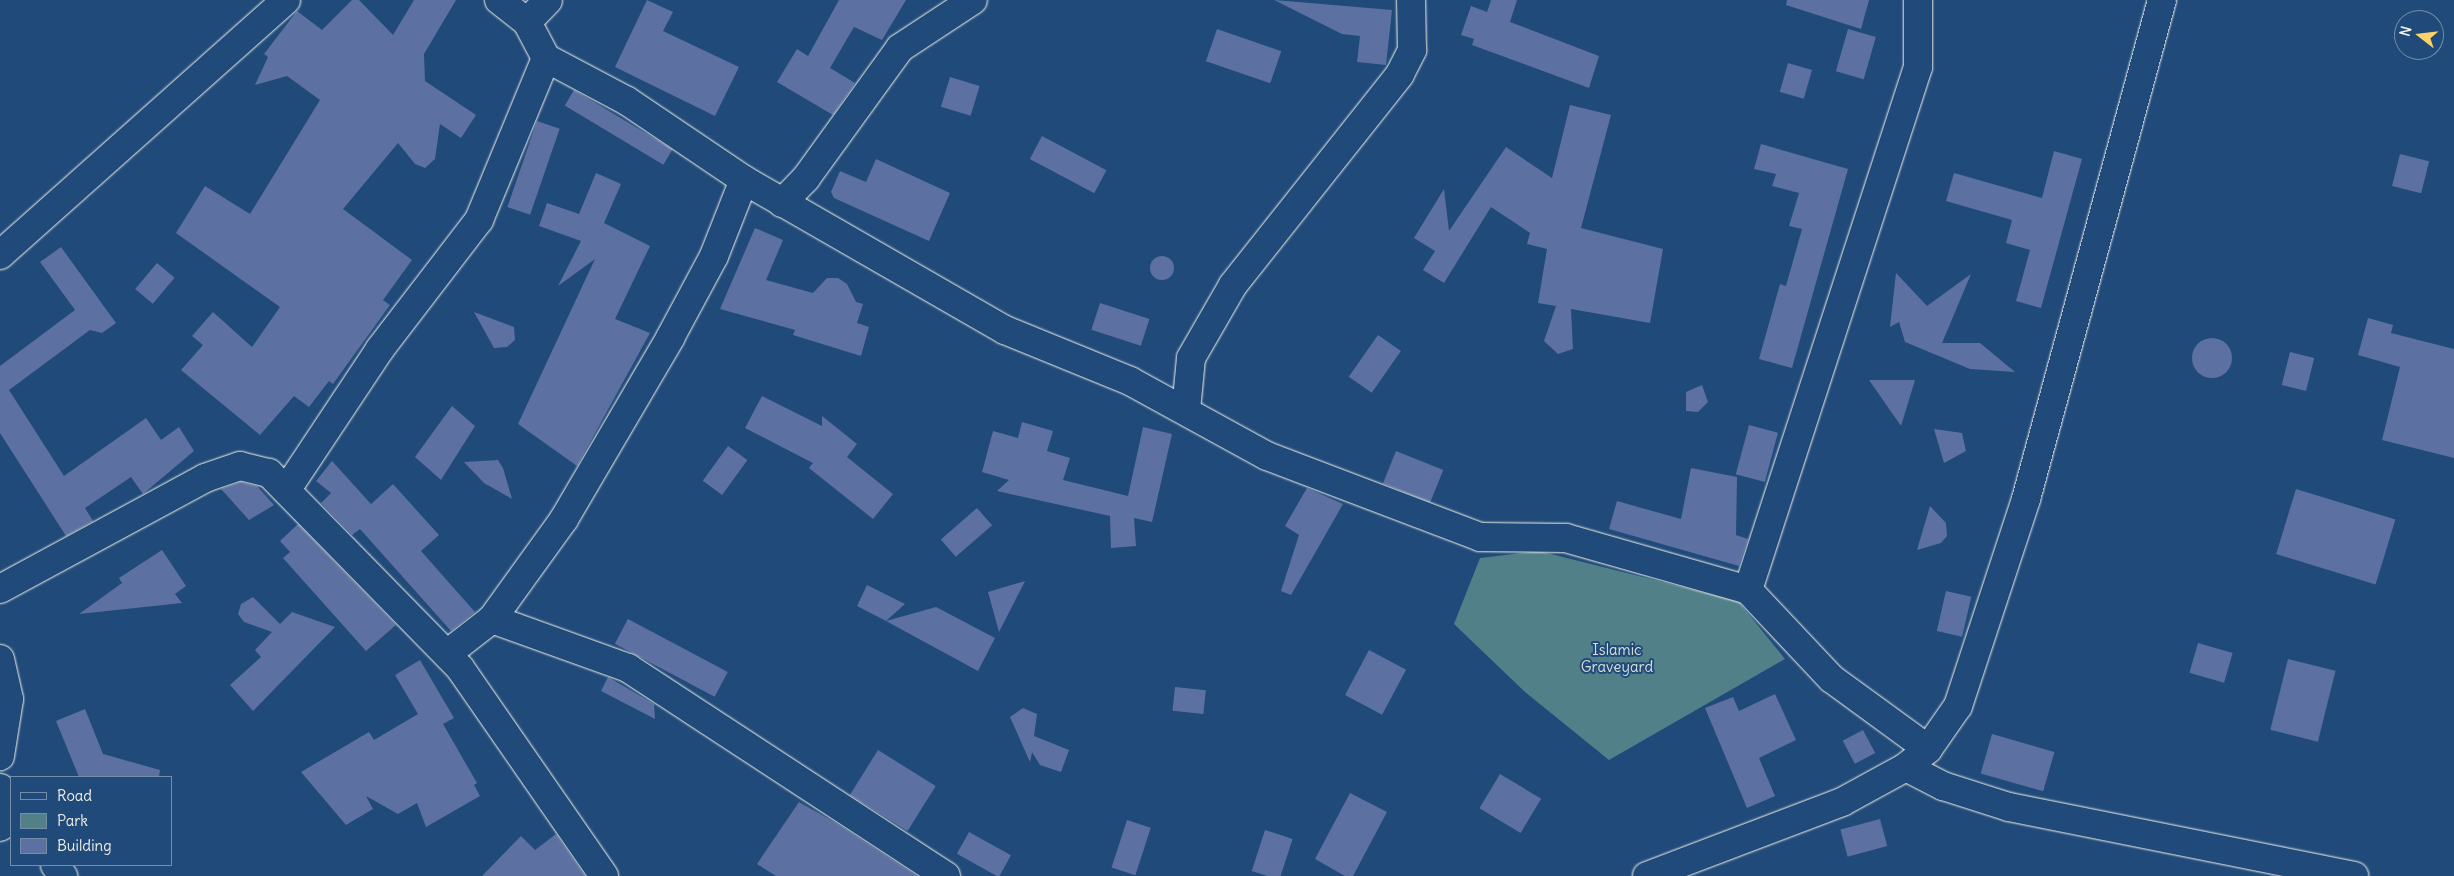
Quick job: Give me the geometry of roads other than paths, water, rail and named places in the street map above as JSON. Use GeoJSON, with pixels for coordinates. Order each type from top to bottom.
{"type":"FeatureCollection","features":[{"type":"Feature","properties":{"kind":"street"},"geometry":{"type":"LineString","coordinates":[[0,255],[286,0]]}},
{"type":"Feature","properties":{"kind":"street"},"geometry":{"type":"LineString","coordinates":[[499,0],[527,22],[546,58],[627,102],[782,203],[1005,330],[1130,381],[1267,456],[1480,537],[1566,538],[1748,590],[1832,679],[1928,749]]}},
{"type":"Feature","properties":{"kind":"street"},"geometry":{"type":"LineString","coordinates":[[527,22],[548,0]]}},
{"type":"Feature","properties":{"kind":"street"},"geometry":{"type":"LineString","coordinates":[[782,203],[806,178],[900,48],[973,0]]}},
{"type":"Feature","properties":{"kind":"street"},"geometry":{"type":"LineString","coordinates":[[1186,410],[1191,358],[1233,285],[1400,74],[1412,50],[1411,0]]}},
{"type":"Feature","properties":{"kind":"street"},"geometry":{"type":"LineString","coordinates":[[1748,590],[1918,67],[1918,0]]}},
{"type":"Feature","properties":{"kind":"street"},"geometry":{"type":"LineString","coordinates":[[1647,876],[1842,802],[1906,767],[1928,749],[1958,706],[1986,630],[2026,499],[2162,0]]}},
{"type":"Feature","properties":{"kind":"street"},"geometry":{"type":"LineString","coordinates":[[288,489],[380,349],[479,220],[546,58]]}},
{"type":"Feature","properties":{"kind":"street"},"geometry":{"type":"LineString","coordinates":[[447,654],[492,619],[564,519],[670,338],[714,256],[744,180]]}},
{"type":"Feature","properties":{"kind":"street"},"geometry":{"type":"LineString","coordinates":[[0,588],[206,478],[240,466],[268,473],[288,489],[447,654],[604,876]]}},
{"type":"Feature","properties":{"kind":"street"},"geometry":{"type":"LineString","coordinates":[[492,619],[628,668],[946,876]]}},
{"type":"Feature","properties":{"kind":"street"},"geometry":{"type":"LineString","coordinates":[[0,659],[9,699],[0,756]]}},
{"type":"Feature","properties":{"kind":"street"},"geometry":{"type":"LineString","coordinates":[[1906,767],[1943,786],[2009,806],[2354,876]]}},
{"type":"Feature","properties":{"kind":"street"},"geometry":{"type":"LineString","coordinates":[[0,788],[10,803]]}},
{"type":"Feature","properties":{"kind":"park label","name":"Islamic Graveyard"},"geometry":{"type":"Point","coordinates":[1617,658]}}]}
